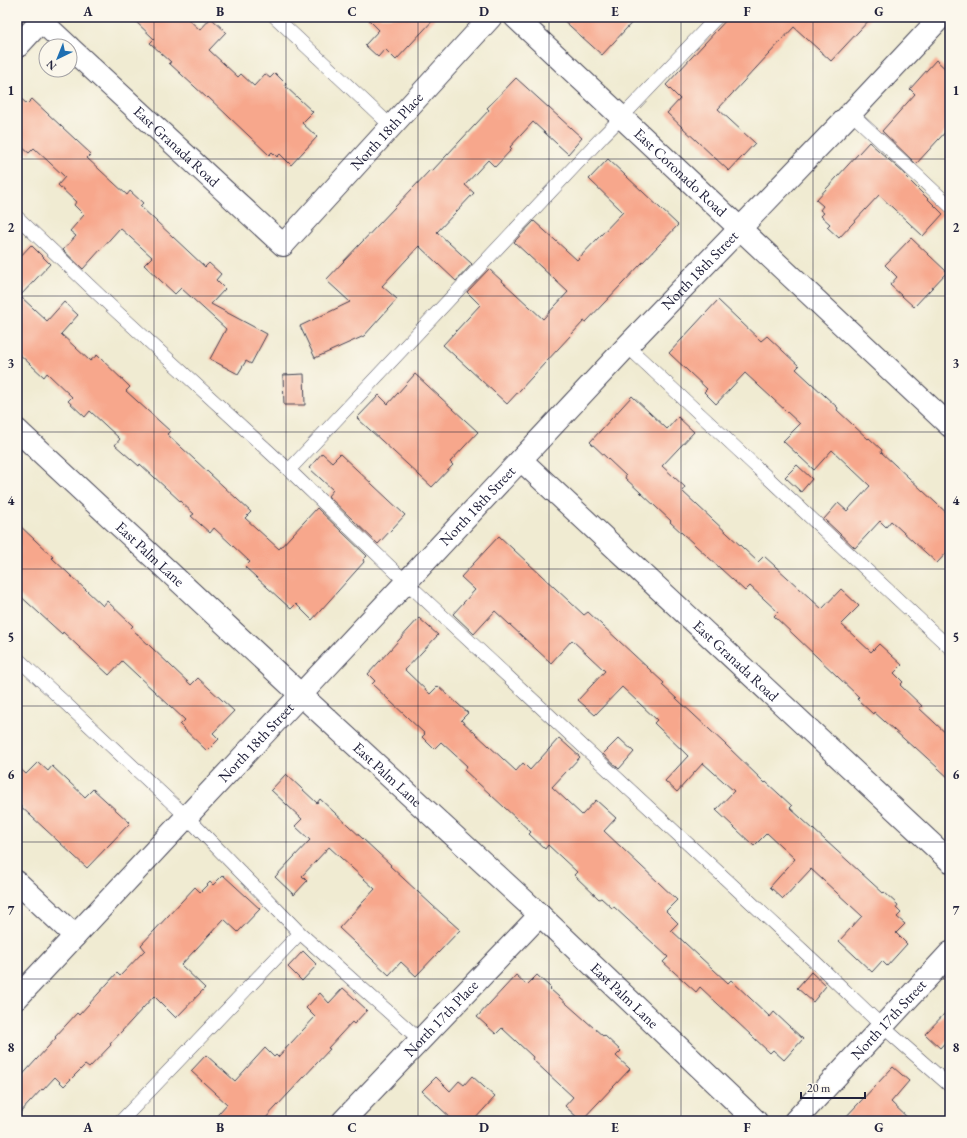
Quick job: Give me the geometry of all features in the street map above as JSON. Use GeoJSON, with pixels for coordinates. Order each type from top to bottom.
{"type":"FeatureCollection","features":[{"type":"Feature","properties":{"kind":"street","name":"North 18th Place"},"geometry":{"type":"LineString","coordinates":[[283,245],[491,17]]}},
{"type":"Feature","properties":{"kind":"street","name":"East Coronado Road"},"geometry":{"type":"LineString","coordinates":[[515,17],[950,426]]}},
{"type":"Feature","properties":{"kind":"street","name":"North 18th Street"},"geometry":{"type":"LineString","coordinates":[[17,998],[627,346],[941,17]]}},
{"type":"Feature","properties":{"kind":"street","name":"East Granada Road"},"geometry":{"type":"LineString","coordinates":[[39,19],[59,38]]}},
{"type":"Feature","properties":{"kind":"street"},"geometry":{"type":"LineString","coordinates":[[17,47],[39,19]]}},
{"type":"Feature","properties":{"kind":"street","name":"East Granada Road"},"geometry":{"type":"LineString","coordinates":[[78,55],[283,245]]}},
{"type":"Feature","properties":{"kind":"street","name":"East Palm Lane"},"geometry":{"type":"LineString","coordinates":[[17,430],[540,915],[756,1121]]}},
{"type":"Feature","properties":{"kind":"street","name":"East Granada Road"},"geometry":{"type":"LineString","coordinates":[[521,460],[950,861]]}},
{"type":"Feature","properties":{"kind":"street"},"geometry":{"type":"LineString","coordinates":[[17,882],[75,936]]}},
{"type":"Feature","properties":{"kind":"street","name":"North 17th Place"},"geometry":{"type":"LineString","coordinates":[[343,1121],[540,915]]}},
{"type":"Feature","properties":{"kind":"street","name":"North 17th Street"},"geometry":{"type":"LineString","coordinates":[[795,1121],[950,953]]}},
{"type":"Feature","properties":{"kind":"lane"},"geometry":{"type":"LineString","coordinates":[[275,17],[391,126]]}},
{"type":"Feature","properties":{"kind":"lane"},"geometry":{"type":"LineString","coordinates":[[289,470],[586,153],[717,17]]}},
{"type":"Feature","properties":{"kind":"lane"},"geometry":{"type":"LineString","coordinates":[[851,113],[950,206]]}},
{"type":"Feature","properties":{"kind":"lane"},"geometry":{"type":"LineString","coordinates":[[17,217],[882,1026],[950,1086]]}},
{"type":"Feature","properties":{"kind":"lane"},"geometry":{"type":"LineString","coordinates":[[627,346],[950,648]]}},
{"type":"Feature","properties":{"kind":"lane"},"geometry":{"type":"LineString","coordinates":[[17,658],[187,817],[300,933],[420,1040]]}},
{"type":"Feature","properties":{"kind":"lane"},"geometry":{"type":"LineString","coordinates":[[121,1121],[300,933]]}},
{"type":"Feature","properties":{"kind":"building"},"geometry":{"type":"Polygon","coordinates":[[[131,17],[186,17],[200,30],[211,18],[226,32],[209,50],[238,77],[241,74],[254,86],[265,74],[270,78],[275,73],[286,84],[285,86],[313,112],[302,123],[317,137],[291,165],[280,154],[277,157],[272,152],[269,155],[208,97],[207,98],[169,63],[171,62],[150,43],[154,39],[131,17]]]}},
{"type":"Feature","properties":{"kind":"building"},"geometry":{"type":"Polygon","coordinates":[[[366,17],[436,17],[396,60],[385,49],[378,57],[365,45],[379,30],[366,17]]]}},
{"type":"Feature","properties":{"kind":"building"},"geometry":{"type":"Polygon","coordinates":[[[560,17],[637,17],[602,55],[560,17]]]}},
{"type":"Feature","properties":{"kind":"building"},"geometry":{"type":"Polygon","coordinates":[[[729,17],[872,17],[831,61],[794,27],[718,109],[755,143],[729,171],[667,113],[680,99],[666,85],[729,17]]]}},
{"type":"Feature","properties":{"kind":"building"},"geometry":{"type":"Polygon","coordinates":[[[936,60],[950,73],[950,127],[916,164],[882,131],[915,94],[910,89],[936,60]]]}},
{"type":"Feature","properties":{"kind":"building"},"geometry":{"type":"Polygon","coordinates":[[[516,78],[582,138],[568,154],[533,122],[510,147],[512,149],[495,167],[488,160],[465,185],[474,193],[437,232],[472,264],[456,281],[419,246],[382,286],[397,299],[364,336],[315,358],[300,326],[350,302],[326,280],[430,170],[432,171],[489,110],[487,108],[516,78]]]}},
{"type":"Feature","properties":{"kind":"building"},"geometry":{"type":"Polygon","coordinates":[[[17,95],[27,104],[32,99],[91,154],[87,158],[127,195],[130,191],[143,203],[140,206],[205,267],[209,263],[221,274],[216,280],[225,289],[211,304],[267,334],[251,364],[246,361],[238,374],[210,359],[226,329],[181,288],[175,294],[144,265],[152,257],[120,228],[83,269],[63,250],[76,236],[70,231],[84,215],[74,205],[76,202],[58,185],[65,177],[34,148],[29,153],[17,143],[17,95]]]}},
{"type":"Feature","properties":{"kind":"building"},"geometry":{"type":"Polygon","coordinates":[[[869,142],[906,175],[905,176],[943,214],[923,236],[879,195],[839,238],[827,227],[830,224],[821,216],[824,213],[820,210],[823,206],[816,200],[869,142]]]}},
{"type":"Feature","properties":{"kind":"building"},"geometry":{"type":"Polygon","coordinates":[[[608,159],[678,225],[586,322],[584,321],[507,404],[443,345],[480,305],[467,292],[489,269],[543,319],[568,292],[514,242],[534,221],[577,260],[623,212],[589,179],[608,159]]]}},
{"type":"Feature","properties":{"kind":"building"},"geometry":{"type":"Polygon","coordinates":[[[911,238],[947,272],[914,307],[890,285],[897,277],[885,265],[911,238]]]}},
{"type":"Feature","properties":{"kind":"building"},"geometry":{"type":"Polygon","coordinates":[[[31,245],[50,264],[20,296],[47,321],[64,302],[78,315],[61,334],[90,361],[97,355],[130,387],[126,391],[170,431],[167,434],[251,512],[245,518],[279,549],[317,508],[367,556],[363,560],[364,562],[312,620],[296,604],[291,609],[245,567],[250,562],[214,528],[210,533],[191,516],[194,514],[140,464],[139,466],[115,445],[120,439],[90,411],[85,417],[68,401],[72,397],[47,373],[44,377],[17,352],[17,260],[31,245]]]}},
{"type":"Feature","properties":{"kind":"building"},"geometry":{"type":"Polygon","coordinates":[[[718,300],[761,341],[767,336],[799,366],[796,369],[838,408],[837,410],[882,450],[881,452],[950,516],[950,549],[937,563],[891,521],[886,527],[880,521],[855,548],[824,519],[838,503],[847,511],[870,486],[832,450],[814,470],[783,441],[800,424],[745,373],[716,404],[704,392],[707,389],[669,353],[718,300]]]}},
{"type":"Feature","properties":{"kind":"building"},"geometry":{"type":"Polygon","coordinates":[[[304,374],[305,405],[284,405],[283,375],[304,374]]]}},
{"type":"Feature","properties":{"kind":"building"},"geometry":{"type":"Polygon","coordinates":[[[415,374],[478,432],[450,462],[453,465],[432,487],[357,418],[379,395],[388,404],[415,374]]]}},
{"type":"Feature","properties":{"kind":"building"},"geometry":{"type":"Polygon","coordinates":[[[632,396],[667,429],[678,417],[694,432],[662,466],[685,487],[682,491],[758,562],[764,556],[822,609],[841,589],[859,606],[841,624],[871,652],[879,644],[902,665],[894,673],[903,682],[900,685],[922,706],[919,708],[950,737],[950,779],[874,712],[873,714],[857,699],[859,697],[774,616],[778,612],[750,586],[745,591],[670,522],[671,521],[625,478],[626,476],[590,442],[632,396]]]}},
{"type":"Feature","properties":{"kind":"building"},"geometry":{"type":"Polygon","coordinates":[[[322,453],[332,462],[340,454],[405,515],[378,544],[328,496],[333,490],[309,468],[322,453]]]}},
{"type":"Feature","properties":{"kind":"building"},"geometry":{"type":"Polygon","coordinates":[[[797,465],[812,479],[801,492],[785,477],[797,465]]]}},
{"type":"Feature","properties":{"kind":"building"},"geometry":{"type":"Polygon","coordinates":[[[17,523],[103,606],[107,601],[133,626],[131,628],[191,685],[198,678],[234,711],[213,733],[219,739],[207,751],[180,725],[185,720],[122,661],[109,675],[63,632],[62,634],[17,593],[17,523]]]}},
{"type":"Feature","properties":{"kind":"building"},"geometry":{"type":"Polygon","coordinates":[[[499,536],[584,615],[588,612],[664,683],[662,685],[765,783],[766,782],[792,806],[790,808],[898,905],[896,908],[901,913],[897,917],[905,924],[896,933],[907,944],[887,966],[882,961],[872,972],[839,941],[862,916],[811,869],[783,899],[770,887],[795,859],[767,833],[754,846],[716,810],[734,791],[703,763],[677,792],[665,781],[688,756],[654,723],[657,720],[622,687],[595,715],[578,700],[605,671],[572,640],[551,663],[495,611],[474,634],[453,614],[475,590],[461,577],[499,536]]]}},
{"type":"Feature","properties":{"kind":"building"},"geometry":{"type":"Polygon","coordinates":[[[419,618],[438,635],[405,670],[430,694],[438,686],[468,713],[461,720],[516,771],[523,763],[530,770],[559,738],[580,757],[552,787],[582,815],[596,800],[616,818],[604,831],[677,900],[666,911],[678,923],[671,930],[728,983],[731,980],[770,1017],[774,1012],[803,1039],[784,1060],[773,1050],[770,1053],[700,987],[696,992],[663,962],[668,957],[614,907],[612,908],[601,898],[599,899],[574,875],[577,872],[548,845],[545,849],[529,834],[531,832],[464,770],[467,766],[441,742],[434,749],[422,737],[425,734],[372,684],[375,681],[368,674],[419,618]]]}},
{"type":"Feature","properties":{"kind":"building"},"geometry":{"type":"Polygon","coordinates":[[[619,738],[634,752],[619,769],[603,754],[619,738]]]}},
{"type":"Feature","properties":{"kind":"building"},"geometry":{"type":"Polygon","coordinates":[[[38,762],[48,771],[52,766],[85,797],[93,789],[130,823],[87,868],[17,803],[17,766],[26,774],[38,762]]]}},
{"type":"Feature","properties":{"kind":"building"},"geometry":{"type":"Polygon","coordinates":[[[286,774],[317,803],[320,799],[460,930],[416,976],[401,962],[389,975],[339,928],[375,889],[329,847],[302,876],[307,881],[294,895],[275,877],[310,840],[295,826],[302,819],[271,790],[286,774]]]}},
{"type":"Feature","properties":{"kind":"building"},"geometry":{"type":"Polygon","coordinates":[[[223,875],[260,909],[238,932],[224,919],[181,965],[205,988],[176,1018],[154,996],[89,1068],[85,1065],[64,1086],[55,1077],[17,1116],[17,1081],[77,1013],[79,1015],[117,973],[120,976],[145,950],[141,945],[195,887],[200,892],[210,882],[213,885],[223,875]]]}},
{"type":"Feature","properties":{"kind":"building"},"geometry":{"type":"Polygon","coordinates":[[[303,951],[317,965],[302,981],[288,967],[303,951]]]}},
{"type":"Feature","properties":{"kind":"building"},"geometry":{"type":"Polygon","coordinates":[[[811,972],[826,986],[813,1002],[797,988],[811,972]]]}},
{"type":"Feature","properties":{"kind":"building"},"geometry":{"type":"Polygon","coordinates":[[[516,975],[527,985],[537,975],[551,988],[550,989],[621,1051],[616,1056],[630,1069],[581,1121],[565,1106],[573,1097],[532,1059],[533,1057],[502,1028],[496,1034],[477,1017],[516,975]]]}},
{"type":"Feature","properties":{"kind":"building"},"geometry":{"type":"Polygon","coordinates":[[[343,988],[367,1010],[354,1024],[352,1022],[328,1048],[330,1049],[263,1121],[212,1121],[227,1104],[191,1071],[206,1055],[235,1081],[265,1048],[274,1057],[276,1055],[278,1057],[315,1017],[306,1008],[320,993],[329,1003],[343,988]]]}},
{"type":"Feature","properties":{"kind":"building"},"geometry":{"type":"Polygon","coordinates":[[[950,1008],[950,1037],[940,1048],[925,1034],[950,1008]]]}},
{"type":"Feature","properties":{"kind":"building"},"geometry":{"type":"Polygon","coordinates":[[[893,1067],[909,1081],[891,1102],[911,1121],[842,1121],[893,1067]]]}},
{"type":"Feature","properties":{"kind":"building"},"geometry":{"type":"Polygon","coordinates":[[[472,1076],[495,1097],[473,1121],[454,1121],[422,1091],[436,1077],[450,1091],[459,1081],[464,1085],[472,1076]]]}}]}
